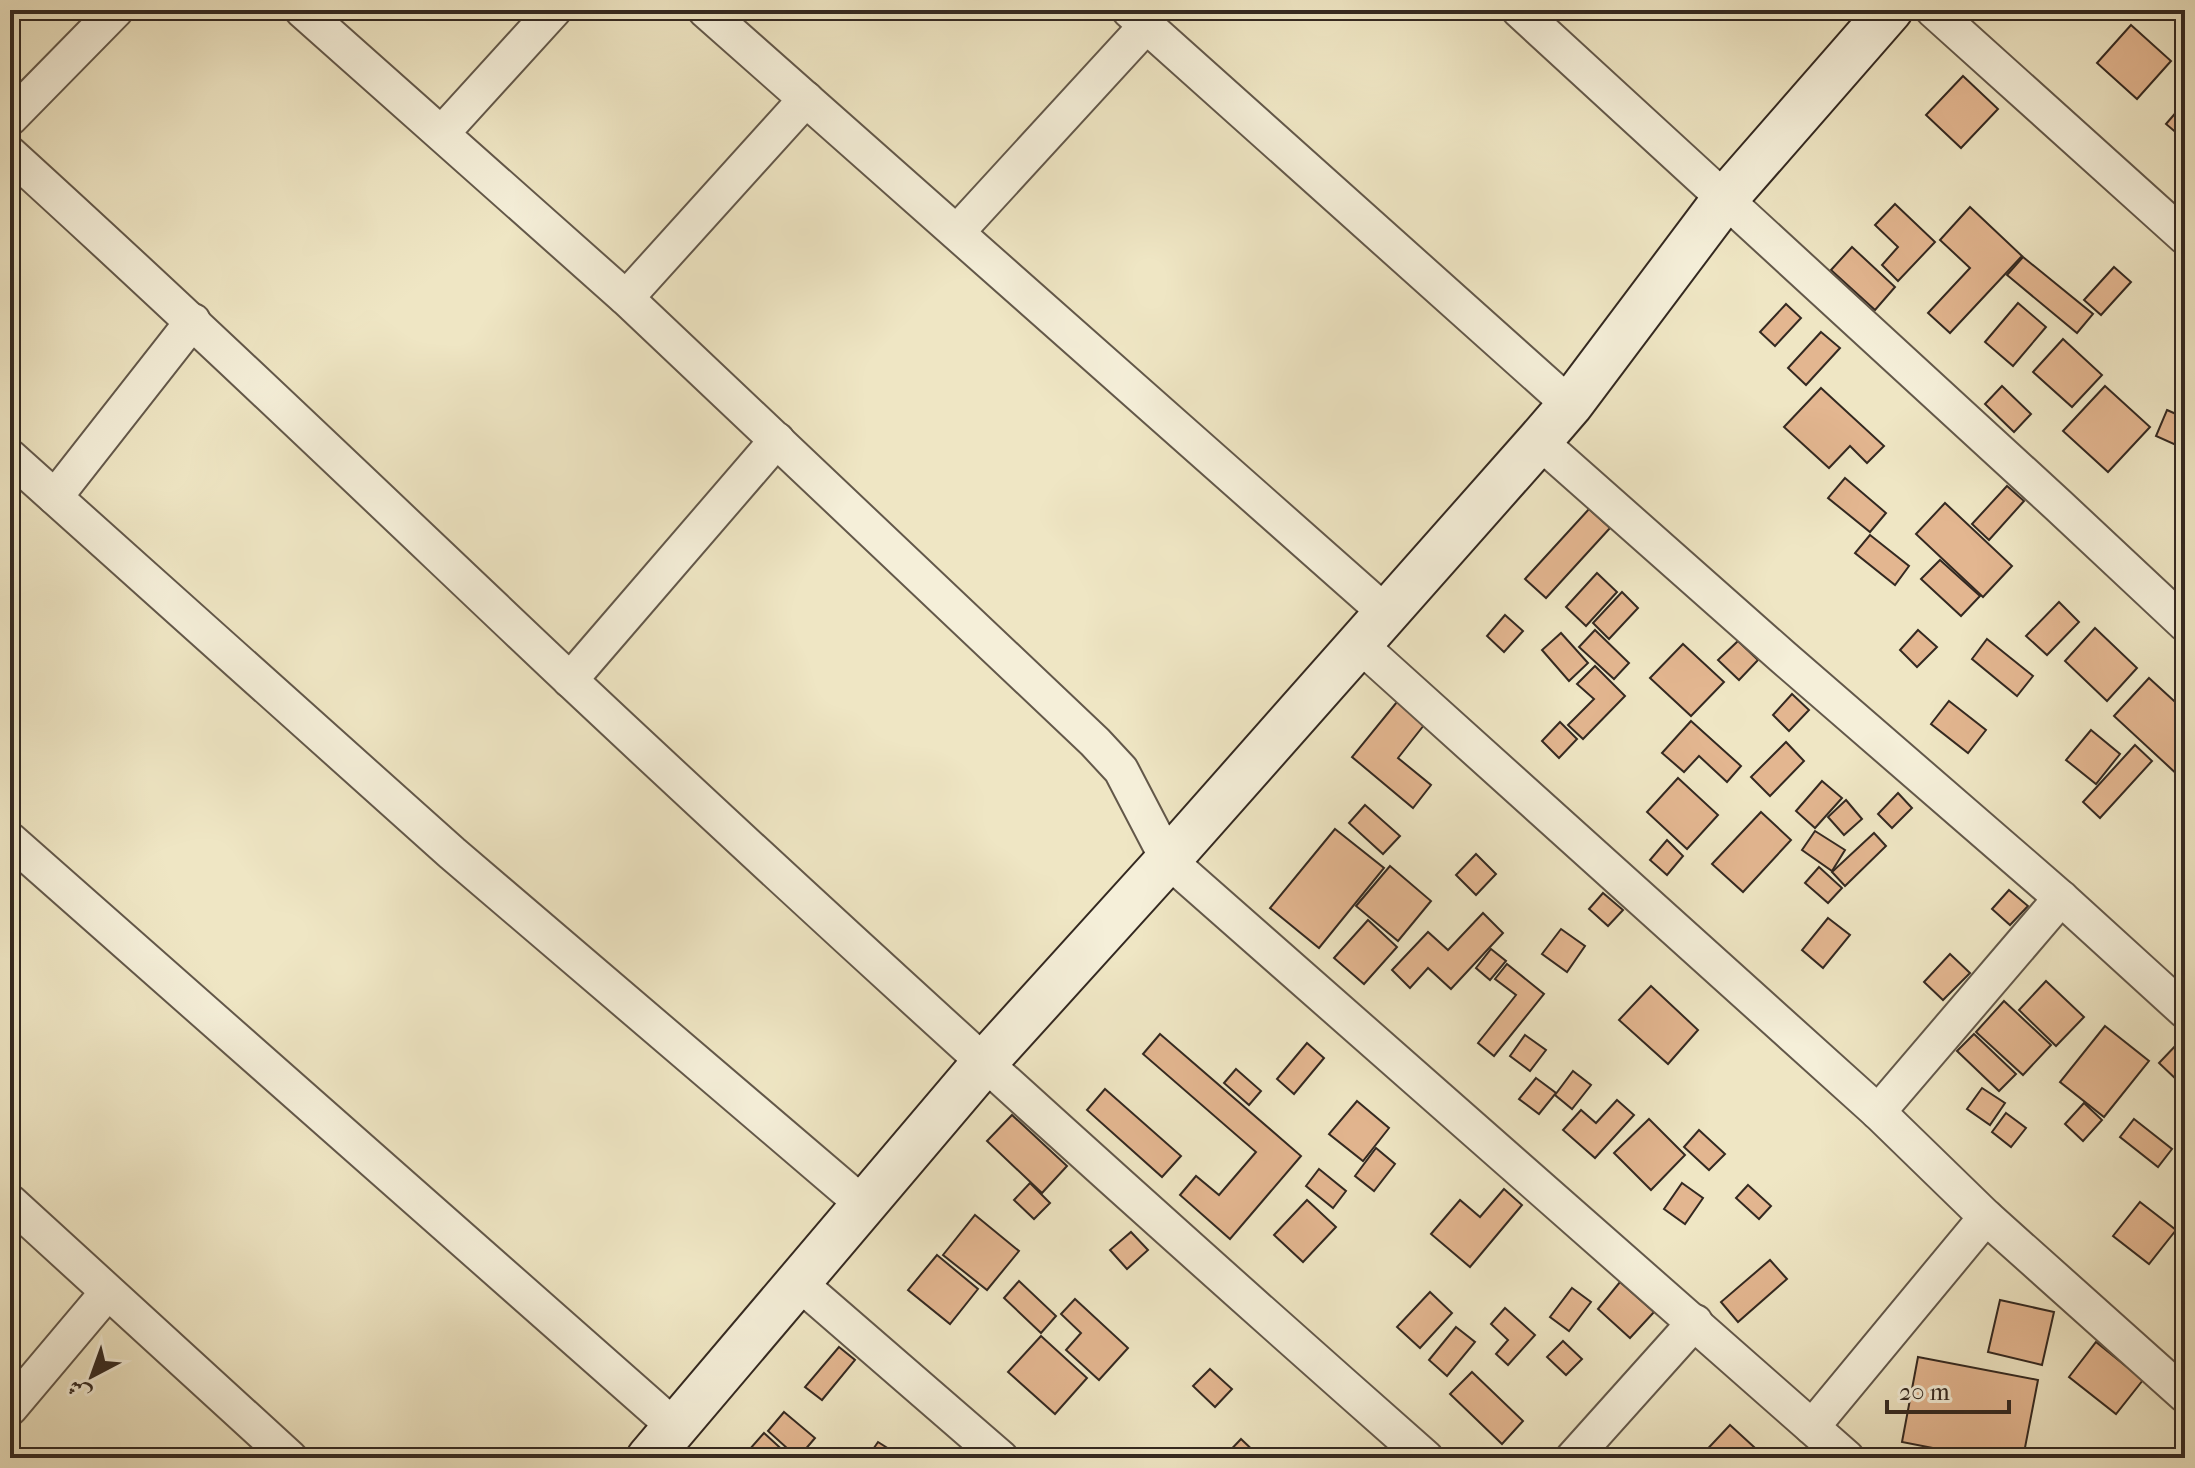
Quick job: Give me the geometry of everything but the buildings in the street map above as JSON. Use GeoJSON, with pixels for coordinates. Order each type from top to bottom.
{"type":"FeatureCollection","features":[{"type":"Feature","properties":{"kind":"street"},"geometry":{"type":"LineString","coordinates":[[10,118],[116,10]]}},
{"type":"Feature","properties":{"kind":"street"},"geometry":{"type":"LineString","coordinates":[[302,10],[626,298],[1112,760],[1138,798],[1168,860],[1847,1458]]}},
{"type":"Feature","properties":{"kind":"street"},"geometry":{"type":"LineString","coordinates":[[442,133],[554,10]]}},
{"type":"Feature","properties":{"kind":"street"},"geometry":{"type":"LineString","coordinates":[[705,10],[957,232],[1986,1217],[2185,1395]]}},
{"type":"Feature","properties":{"kind":"street"},"geometry":{"type":"LineString","coordinates":[[1519,10],[2185,624]]}},
{"type":"Feature","properties":{"kind":"street"},"geometry":{"type":"LineString","coordinates":[[10,840],[662,1443],[985,1062],[1570,405],[1724,200],[1890,10]]}},
{"type":"Feature","properties":{"kind":"street"},"geometry":{"type":"LineString","coordinates":[[1933,10],[2185,237]]}},
{"type":"Feature","properties":{"kind":"street"},"geometry":{"type":"LineString","coordinates":[[957,232],[1137,18],[1570,405]]}},
{"type":"Feature","properties":{"kind":"street"},"geometry":{"type":"LineString","coordinates":[[626,298],[806,99]]}},
{"type":"Feature","properties":{"kind":"street"},"geometry":{"type":"LineString","coordinates":[[10,154],[193,321],[570,680],[985,1062],[1426,1458]]}},
{"type":"Feature","properties":{"kind":"street"},"geometry":{"type":"LineString","coordinates":[[55,497],[193,321]]}},
{"type":"Feature","properties":{"kind":"street"},"geometry":{"type":"LineString","coordinates":[[570,680],[777,440]]}},
{"type":"Feature","properties":{"kind":"street"},"geometry":{"type":"LineString","coordinates":[[1539,441],[2061,898],[2185,1011]]}},
{"type":"Feature","properties":{"kind":"street"},"geometry":{"type":"LineString","coordinates":[[10,457],[452,853],[864,1205]]}},
{"type":"Feature","properties":{"kind":"street"},"geometry":{"type":"LineString","coordinates":[[1878,1112],[2061,898]]}},
{"type":"Feature","properties":{"kind":"street"},"geometry":{"type":"LineString","coordinates":[[10,1202],[290,1458]]}},
{"type":"Feature","properties":{"kind":"street"},"geometry":{"type":"LineString","coordinates":[[1812,1427],[1986,1217]]}},
{"type":"Feature","properties":{"kind":"street"},"geometry":{"type":"LineString","coordinates":[[799,1283],[1001,1458]]}},
{"type":"Feature","properties":{"kind":"street"},"geometry":{"type":"LineString","coordinates":[[10,1408],[107,1293]]}},
{"type":"Feature","properties":{"kind":"street"},"geometry":{"type":"LineString","coordinates":[[1573,1458],[1695,1322]]}}]}
